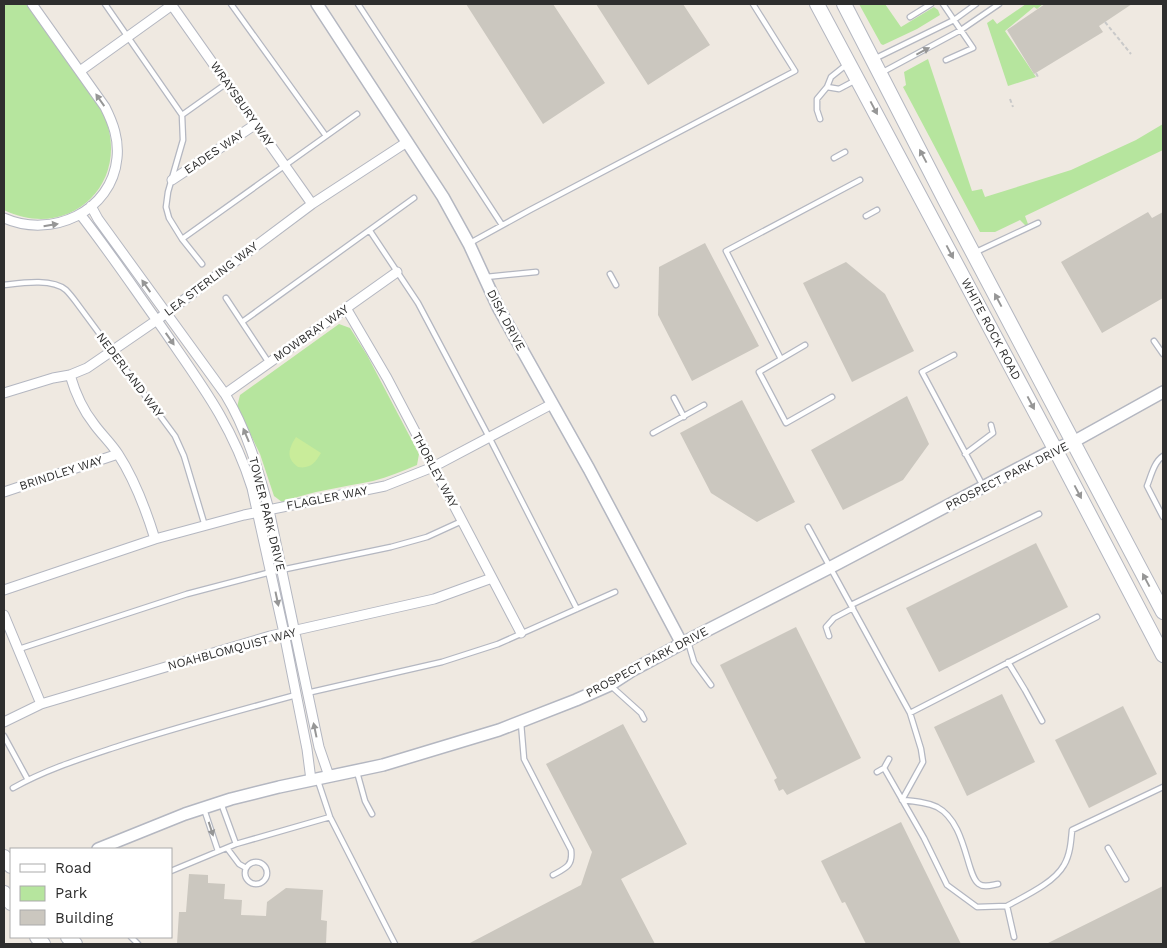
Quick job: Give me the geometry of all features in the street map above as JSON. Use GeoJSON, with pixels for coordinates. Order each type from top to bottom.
{"type":"FeatureCollection","features":[{"type":"Feature","properties":{"kind":"main road","name":"WHITE ROCK ROAD"},"geometry":{"type":"LineString","coordinates":[[818,4],[1163,655]]}},
{"type":"Feature","properties":{"kind":"main road","name":"WHITE ROCK ROAD"},"geometry":{"type":"LineString","coordinates":[[844,4],[1163,612]]}},
{"type":"Feature","properties":{"kind":"street"},"geometry":{"type":"LineString","coordinates":[[4,218],[16,224],[48,226],[63,222],[80,214],[91,206],[104,191],[112,177],[117,159],[117,140],[113,122],[32,4]]}},
{"type":"Feature","properties":{"kind":"street"},"geometry":{"type":"LineString","coordinates":[[80,72],[172,4]]}},
{"type":"Feature","properties":{"kind":"street","name":"WRAYSBURY WAY"},"geometry":{"type":"LineString","coordinates":[[172,4],[312,204]]}},
{"type":"Feature","properties":{"kind":"street","name":"DISK DRIVE"},"geometry":{"type":"LineString","coordinates":[[317,4],[443,197],[469,244],[498,307],[685,643]]}},
{"type":"Feature","properties":{"kind":"street","name":"EADES WAY"},"geometry":{"type":"LineString","coordinates":[[172,180],[256,124]]}},
{"type":"Feature","properties":{"kind":"street","name":"LEA STERLING WAY"},"geometry":{"type":"LineString","coordinates":[[4,393],[53,378],[70,375],[87,368],[166,314],[312,204],[407,142]]}},
{"type":"Feature","properties":{"kind":"street","name":"TOWER PARK DRIVE"},"geometry":{"type":"LineString","coordinates":[[91,206],[224,394],[242,425],[250,444],[269,510],[319,747],[319,778]]}},
{"type":"Feature","properties":{"kind":"street","name":"TOWER PARK DRIVE"},"geometry":{"type":"LineString","coordinates":[[80,214],[213,401],[245,464],[258,512],[307,749],[319,778]]}},
{"type":"Feature","properties":{"kind":"street","name":"MOWBRAY WAY"},"geometry":{"type":"LineString","coordinates":[[224,394],[397,272]]}},
{"type":"Feature","properties":{"kind":"street","name":"THORLEY WAY"},"geometry":{"type":"LineString","coordinates":[[346,308],[387,378],[521,634]]}},
{"type":"Feature","properties":{"kind":"street"},"geometry":{"type":"LineString","coordinates":[[70,375],[75,392],[84,409],[118,454],[138,493],[156,539]]}},
{"type":"Feature","properties":{"kind":"street","name":"PROSPECT PARK DRIVE"},"geometry":{"type":"LineString","coordinates":[[100,848],[148,828],[221,802],[279,787],[384,765],[520,722],[610,685],[633,670],[1055,449],[1073,442],[1163,392]]}},
{"type":"Feature","properties":{"kind":"street","name":"FLAGLER WAY"},"geometry":{"type":"LineString","coordinates":[[4,590],[156,539],[258,512],[385,486],[433,467],[552,404]]}},
{"type":"Feature","properties":{"kind":"street","name":"BRINDLEY WAY"},"geometry":{"type":"LineString","coordinates":[[4,492],[118,454]]}},
{"type":"Feature","properties":{"kind":"street","name":"NOAHBLOMQUIST WAY"},"geometry":{"type":"LineString","coordinates":[[4,722],[41,704],[270,636],[434,599],[492,578]]}},
{"type":"Feature","properties":{"kind":"street"},"geometry":{"type":"LineString","coordinates":[[4,615],[41,704]]}},
{"type":"Feature","properties":{"kind":"lane"},"geometry":{"type":"LineString","coordinates":[[105,4],[182,115],[183,140],[168,192],[166,207],[169,218],[182,239],[202,264]]}},
{"type":"Feature","properties":{"kind":"lane"},"geometry":{"type":"LineString","coordinates":[[231,4],[326,136]]}},
{"type":"Feature","properties":{"kind":"lane"},"geometry":{"type":"LineString","coordinates":[[358,4],[502,225]]}},
{"type":"Feature","properties":{"kind":"lane"},"geometry":{"type":"LineString","coordinates":[[469,244],[795,70],[753,4]]}},
{"type":"Feature","properties":{"kind":"lane"},"geometry":{"type":"LineString","coordinates":[[910,17],[931,4]]}},
{"type":"Feature","properties":{"kind":"lane"},"geometry":{"type":"LineString","coordinates":[[943,4],[973,48],[946,60]]}},
{"type":"Feature","properties":{"kind":"lane"},"geometry":{"type":"LineString","coordinates":[[872,60],[954,20],[976,4]]}},
{"type":"Feature","properties":{"kind":"lane"},"geometry":{"type":"LineString","coordinates":[[880,74],[961,30],[999,4]]}},
{"type":"Feature","properties":{"kind":"lane"},"geometry":{"type":"LineString","coordinates":[[820,119],[817,110],[817,99],[827,87],[831,77],[850,63]]}},
{"type":"Feature","properties":{"kind":"lane"},"geometry":{"type":"LineString","coordinates":[[827,87],[839,89],[858,79]]}},
{"type":"Feature","properties":{"kind":"lane"},"geometry":{"type":"LineString","coordinates":[[182,115],[227,83]]}},
{"type":"Feature","properties":{"kind":"lane"},"geometry":{"type":"LineString","coordinates":[[182,239],[357,114]]}},
{"type":"Feature","properties":{"kind":"lane"},"geometry":{"type":"LineString","coordinates":[[834,158],[845,152]]}},
{"type":"Feature","properties":{"kind":"lane"},"geometry":{"type":"LineString","coordinates":[[782,359],[726,252],[860,180]]}},
{"type":"Feature","properties":{"kind":"lane"},"geometry":{"type":"LineString","coordinates":[[242,322],[414,198]]}},
{"type":"Feature","properties":{"kind":"lane"},"geometry":{"type":"LineString","coordinates":[[866,216],[876,210]]}},
{"type":"Feature","properties":{"kind":"lane"},"geometry":{"type":"LineString","coordinates":[[974,253],[1038,223]]}},
{"type":"Feature","properties":{"kind":"lane"},"geometry":{"type":"LineString","coordinates":[[370,231],[418,303],[577,609]]}},
{"type":"Feature","properties":{"kind":"lane"},"geometry":{"type":"LineString","coordinates":[[485,277],[536,272]]}},
{"type":"Feature","properties":{"kind":"lane"},"geometry":{"type":"LineString","coordinates":[[610,274],[616,285]]}},
{"type":"Feature","properties":{"kind":"lane","name":"NEDERLAND WAY"},"geometry":{"type":"LineString","coordinates":[[4,285],[39,282],[56,285],[65,289],[174,436],[184,456],[205,526]]}},
{"type":"Feature","properties":{"kind":"lane"},"geometry":{"type":"LineString","coordinates":[[226,298],[269,363]]}},
{"type":"Feature","properties":{"kind":"lane"},"geometry":{"type":"LineString","coordinates":[[1154,341],[1163,354]]}},
{"type":"Feature","properties":{"kind":"lane"},"geometry":{"type":"LineString","coordinates":[[805,345],[759,372],[786,423],[832,397]]}},
{"type":"Feature","properties":{"kind":"lane"},"geometry":{"type":"LineString","coordinates":[[954,355],[922,372],[984,487]]}},
{"type":"Feature","properties":{"kind":"lane"},"geometry":{"type":"LineString","coordinates":[[674,398],[684,418]]}},
{"type":"Feature","properties":{"kind":"lane"},"geometry":{"type":"LineString","coordinates":[[653,433],[684,418],[704,405]]}},
{"type":"Feature","properties":{"kind":"lane"},"geometry":{"type":"LineString","coordinates":[[965,454],[993,433],[991,425]]}},
{"type":"Feature","properties":{"kind":"lane"},"geometry":{"type":"LineString","coordinates":[[1163,456],[1153,470],[1147,486],[1163,517]]}},
{"type":"Feature","properties":{"kind":"lane"},"geometry":{"type":"LineString","coordinates":[[829,636],[826,627],[834,618],[852,607],[1039,514]]}},
{"type":"Feature","properties":{"kind":"lane"},"geometry":{"type":"LineString","coordinates":[[281,570],[400,545],[428,537],[462,521]]}},
{"type":"Feature","properties":{"kind":"lane"},"geometry":{"type":"LineString","coordinates":[[808,527],[910,713],[923,762],[902,800]]}},
{"type":"Feature","properties":{"kind":"lane"},"geometry":{"type":"LineString","coordinates":[[18,649],[187,594],[271,572]]}},
{"type":"Feature","properties":{"kind":"lane"},"geometry":{"type":"LineString","coordinates":[[307,693],[442,662],[498,644],[615,592]]}},
{"type":"Feature","properties":{"kind":"lane"},"geometry":{"type":"LineString","coordinates":[[910,713],[1097,617]]}},
{"type":"Feature","properties":{"kind":"lane"},"geometry":{"type":"LineString","coordinates":[[685,643],[694,662],[711,685]]}},
{"type":"Feature","properties":{"kind":"lane"},"geometry":{"type":"LineString","coordinates":[[1008,662],[1026,690],[1042,721]]}},
{"type":"Feature","properties":{"kind":"lane"},"geometry":{"type":"LineString","coordinates":[[610,685],[641,713],[644,719]]}},
{"type":"Feature","properties":{"kind":"lane"},"geometry":{"type":"LineString","coordinates":[[13,788],[65,763],[168,730],[296,695]]}},
{"type":"Feature","properties":{"kind":"lane"},"geometry":{"type":"LineString","coordinates":[[520,722],[524,759],[571,850],[572,859],[567,867],[553,875]]}},
{"type":"Feature","properties":{"kind":"lane"},"geometry":{"type":"LineString","coordinates":[[4,736],[28,780]]}},
{"type":"Feature","properties":{"kind":"lane"},"geometry":{"type":"LineString","coordinates":[[877,772],[884,768],[889,759]]}},
{"type":"Feature","properties":{"kind":"lane"},"geometry":{"type":"LineString","coordinates":[[884,768],[924,838],[947,885],[977,907],[1007,906],[1043,886],[1064,866],[1070,852],[1072,830],[1163,787]]}},
{"type":"Feature","properties":{"kind":"lane"},"geometry":{"type":"LineString","coordinates":[[357,771],[365,801],[372,814]]}},
{"type":"Feature","properties":{"kind":"lane"},"geometry":{"type":"LineString","coordinates":[[319,778],[330,817],[395,944]]}},
{"type":"Feature","properties":{"kind":"lane"},"geometry":{"type":"LineString","coordinates":[[902,800],[922,802],[938,808],[956,828],[974,879],[979,884],[988,886],[998,884]]}},
{"type":"Feature","properties":{"kind":"lane"},"geometry":{"type":"LineString","coordinates":[[221,802],[236,844]]}},
{"type":"Feature","properties":{"kind":"lane"},"geometry":{"type":"LineString","coordinates":[[204,808],[218,851]]}},
{"type":"Feature","properties":{"kind":"lane"},"geometry":{"type":"LineString","coordinates":[[172,871],[236,844],[330,817]]}},
{"type":"Feature","properties":{"kind":"lane"},"geometry":{"type":"LineString","coordinates":[[227,848],[239,864],[246,868]]}},
{"type":"Feature","properties":{"kind":"lane"},"geometry":{"type":"LineString","coordinates":[[1108,848],[1126,879]]}},
{"type":"Feature","properties":{"kind":"lane"},"geometry":{"type":"LineString","coordinates":[[259,862],[266,867],[267,876],[262,883],[254,884],[246,879],[246,868],[250,863],[259,862]]}},
{"type":"Feature","properties":{"kind":"lane"},"geometry":{"type":"LineString","coordinates":[[1007,906],[1014,937]]}},
{"type":"Feature","properties":{"kind":"path"},"geometry":{"type":"LineString","coordinates":[[1105,22],[1132,54]]}},
{"type":"Feature","properties":{"kind":"path"},"geometry":{"type":"LineString","coordinates":[[1036,73],[1038,77]]}},
{"type":"Feature","properties":{"kind":"path"},"geometry":{"type":"LineString","coordinates":[[1010,100],[1013,107]]}},
{"type":"Feature","properties":{"kind":"green space"},"geometry":{"type":"Polygon","coordinates":[[[4,4],[26,4],[102,111],[110,136],[110,160],[103,181],[91,198],[74,211],[53,218],[29,218],[4,210],[4,4]]]}},
{"type":"Feature","properties":{"kind":"green space"},"geometry":{"type":"Polygon","coordinates":[[[859,4],[885,4],[901,27],[934,7],[940,15],[917,29],[883,45],[859,4]]]}},
{"type":"Feature","properties":{"kind":"green space"},"geometry":{"type":"Polygon","coordinates":[[[1026,4],[1043,4],[1037,9],[1034,7],[1005,31],[1036,77],[1008,86],[987,23],[993,19],[997,24],[1026,4]]]}},
{"type":"Feature","properties":{"kind":"green space"},"geometry":{"type":"Polygon","coordinates":[[[928,59],[972,191],[982,189],[985,197],[1071,170],[1136,140],[1163,124],[1163,150],[1025,216],[1028,224],[1026,226],[1020,220],[995,232],[980,232],[903,87],[906,85],[904,72],[928,59]]]}},
{"type":"Feature","properties":{"kind":"green space"},"geometry":{"type":"Polygon","coordinates":[[[339,324],[350,328],[367,355],[419,454],[417,465],[373,481],[316,492],[282,502],[274,496],[260,454],[237,407],[240,395],[339,324]]]}},
{"type":"Feature","properties":{"kind":"green space"},"geometry":{"type":"Polygon","coordinates":[[[296,437],[321,453],[309,466],[298,467],[291,460],[290,449],[296,437]]]}},
{"type":"Feature","properties":{"kind":"building"},"geometry":{"type":"Polygon","coordinates":[[[466,4],[553,4],[605,83],[543,124],[466,4]]]}},
{"type":"Feature","properties":{"kind":"building"},"geometry":{"type":"Polygon","coordinates":[[[596,4],[683,4],[710,45],[648,85],[596,4]]]}},
{"type":"Feature","properties":{"kind":"building"},"geometry":{"type":"Polygon","coordinates":[[[1045,4],[1132,4],[1099,26],[1103,32],[1034,74],[1007,30],[1045,4]]]}},
{"type":"Feature","properties":{"kind":"building"},"geometry":{"type":"Polygon","coordinates":[[[1148,212],[1152,218],[1163,212],[1163,298],[1102,333],[1061,262],[1148,212]]]}},
{"type":"Feature","properties":{"kind":"building"},"geometry":{"type":"Polygon","coordinates":[[[705,243],[759,346],[692,381],[658,315],[659,267],[705,243]]]}},
{"type":"Feature","properties":{"kind":"building"},"geometry":{"type":"Polygon","coordinates":[[[846,262],[885,294],[914,351],[852,382],[803,283],[846,262]]]}},
{"type":"Feature","properties":{"kind":"building"},"geometry":{"type":"Polygon","coordinates":[[[907,396],[929,444],[903,480],[843,510],[811,450],[907,396]]]}},
{"type":"Feature","properties":{"kind":"building"},"geometry":{"type":"Polygon","coordinates":[[[742,400],[795,502],[757,522],[711,493],[680,433],[742,400]]]}},
{"type":"Feature","properties":{"kind":"building"},"geometry":{"type":"Polygon","coordinates":[[[1036,543],[1068,607],[939,672],[906,608],[1036,543]]]}},
{"type":"Feature","properties":{"kind":"building"},"geometry":{"type":"Polygon","coordinates":[[[796,627],[861,758],[787,795],[783,789],[779,791],[774,780],[777,778],[720,665],[796,627]]]}},
{"type":"Feature","properties":{"kind":"building"},"geometry":{"type":"Polygon","coordinates":[[[1002,694],[1035,762],[967,796],[934,727],[1002,694]]]}},
{"type":"Feature","properties":{"kind":"building"},"geometry":{"type":"Polygon","coordinates":[[[1123,706],[1157,774],[1089,808],[1055,740],[1123,706]]]}},
{"type":"Feature","properties":{"kind":"building"},"geometry":{"type":"Polygon","coordinates":[[[623,724],[687,844],[621,879],[655,944],[468,944],[581,885],[592,852],[546,764],[623,724]]]}},
{"type":"Feature","properties":{"kind":"building"},"geometry":{"type":"Polygon","coordinates":[[[901,822],[961,944],[866,944],[845,902],[842,903],[821,861],[901,822]]]}},
{"type":"Feature","properties":{"kind":"building"},"geometry":{"type":"Polygon","coordinates":[[[189,874],[208,875],[208,883],[225,884],[224,899],[242,900],[241,915],[266,916],[267,902],[286,888],[323,890],[321,920],[327,921],[326,944],[177,944],[179,912],[186,912],[189,874]]]}},
{"type":"Feature","properties":{"kind":"building"},"geometry":{"type":"Polygon","coordinates":[[[1163,886],[1163,944],[1046,944],[1163,886]]]}}]}
